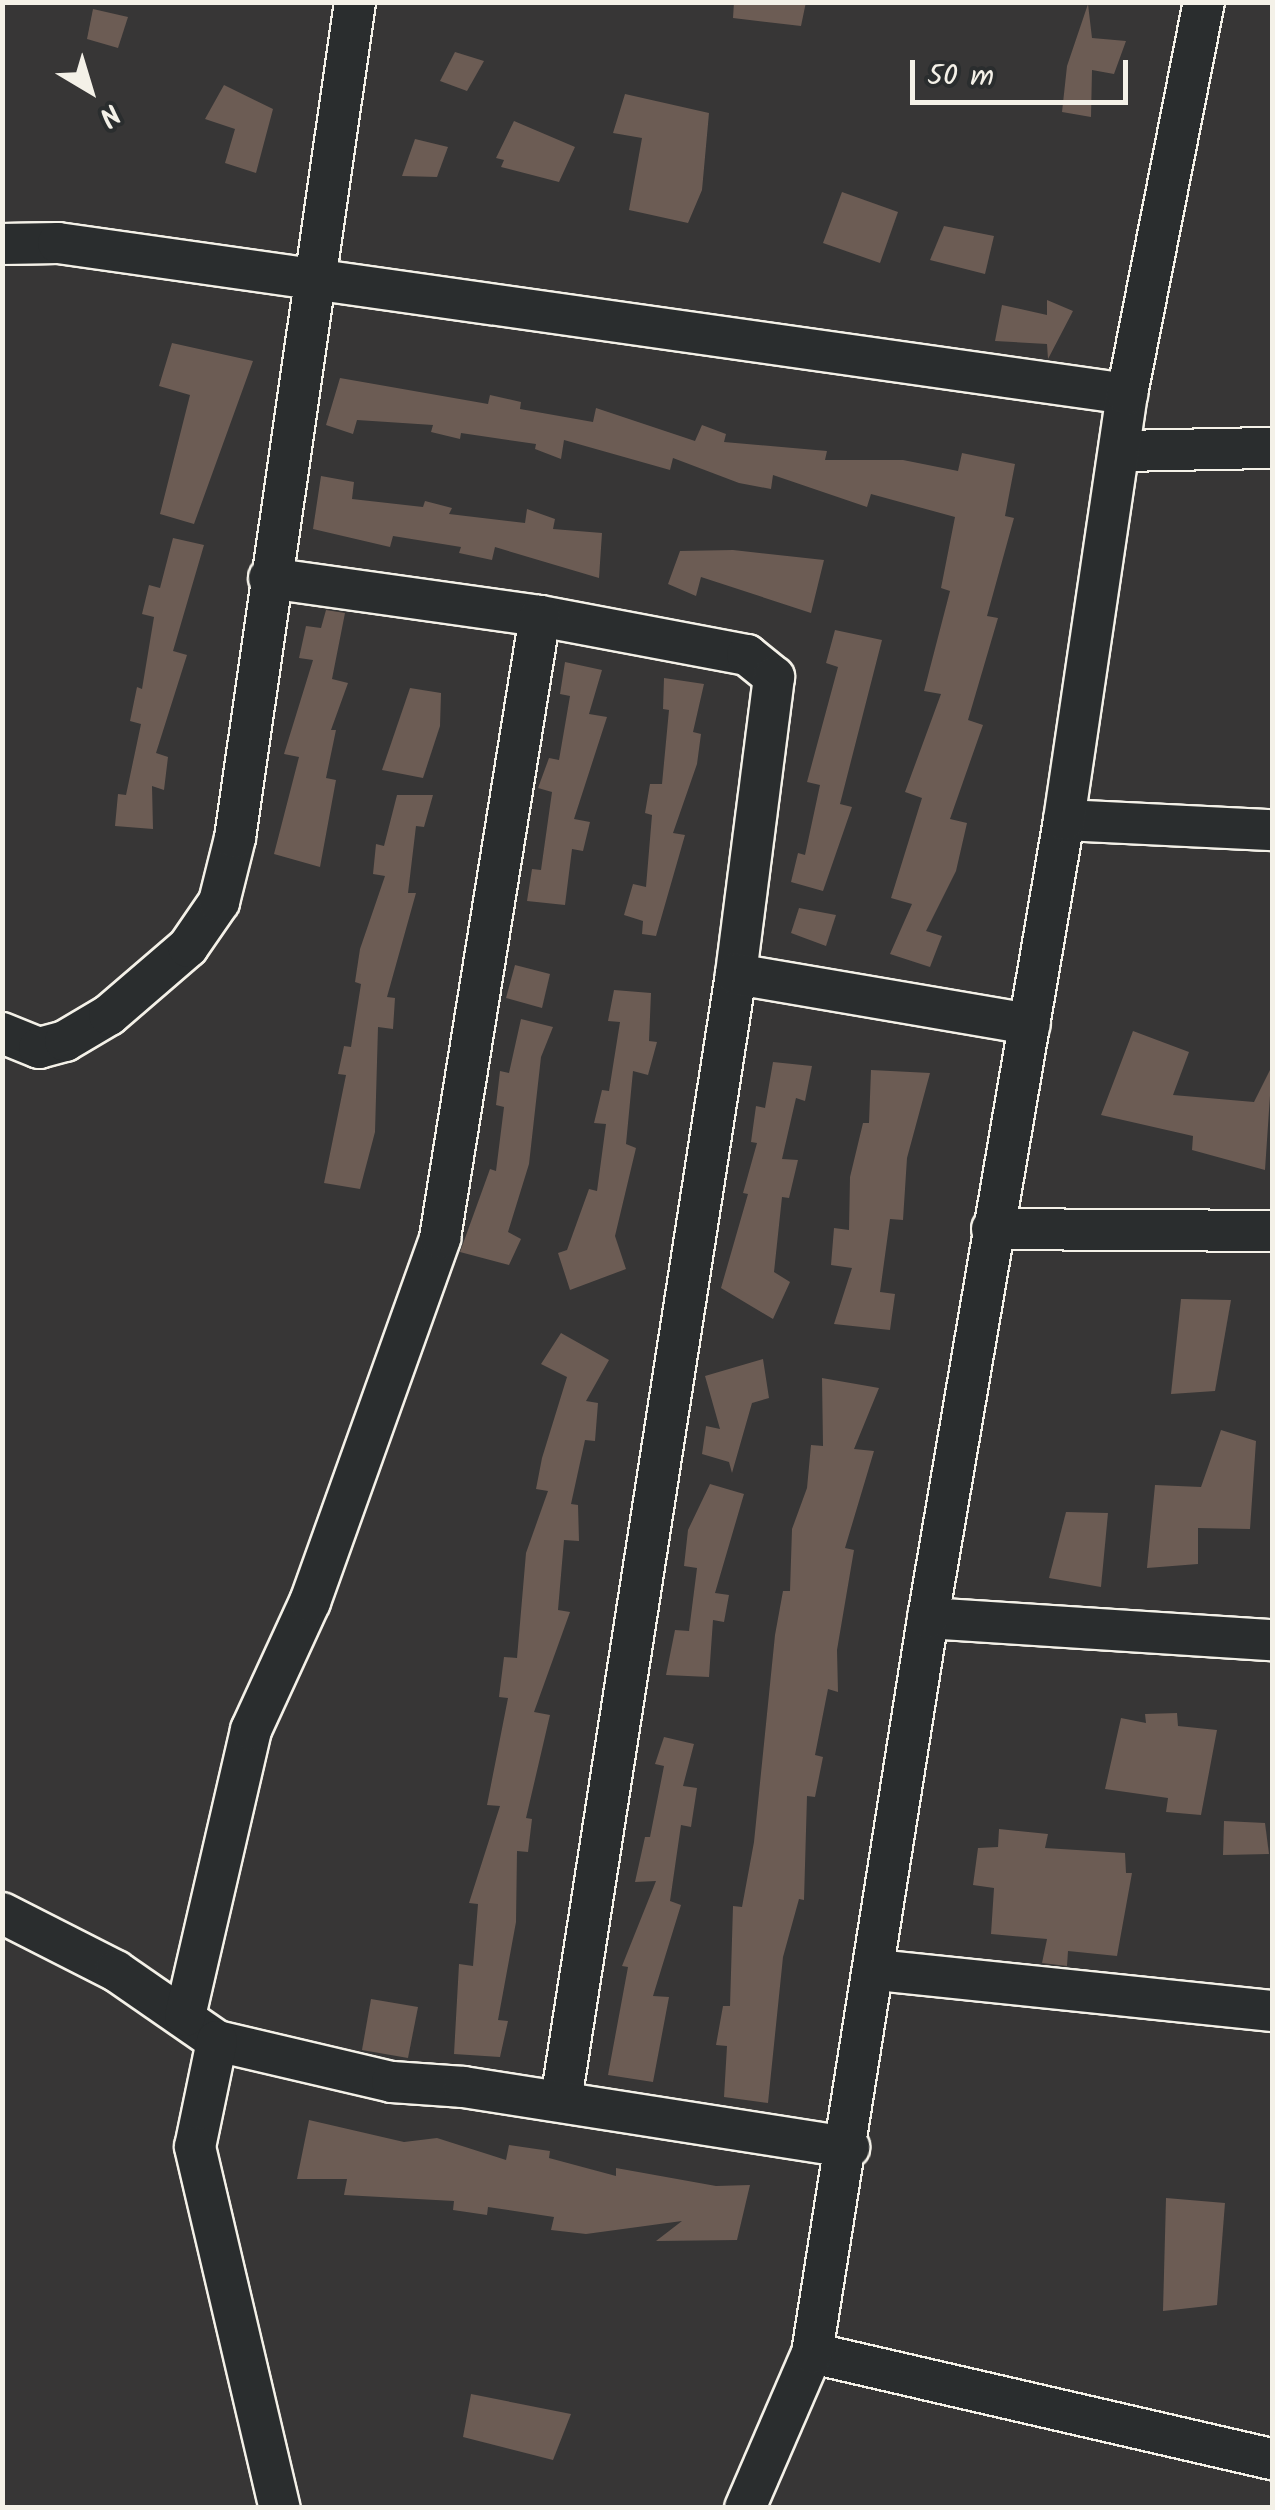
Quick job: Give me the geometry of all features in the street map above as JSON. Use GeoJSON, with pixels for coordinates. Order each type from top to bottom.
{"type":"FeatureCollection","features":[{"type":"Feature","properties":{"kind":"street"},"geometry":{"type":"LineString","coordinates":[[2,1033],[39,1048],[66,1041],[109,1014],[206,926],[236,838],[269,578],[318,284],[355,2]]}},
{"type":"Feature","properties":{"kind":"street"},"geometry":{"type":"LineString","coordinates":[[745,2508],[812,2352],[849,2147],[928,1618],[1064,820],[1123,451],[1127,394],[1204,2]]}},
{"type":"Feature","properties":{"kind":"street"},"geometry":{"type":"LineString","coordinates":[[2,244],[58,243],[318,284],[1127,394]]}},
{"type":"Feature","properties":{"kind":"street"},"geometry":{"type":"LineString","coordinates":[[1123,451],[1272,448]]}},
{"type":"Feature","properties":{"kind":"street"},"geometry":{"type":"LineString","coordinates":[[269,578],[540,616],[747,655],[774,676],[736,974],[561,2101]]}},
{"type":"Feature","properties":{"kind":"street"},"geometry":{"type":"LineString","coordinates":[[185,2016],[251,1730],[310,1602],[440,1238],[540,616]]}},
{"type":"Feature","properties":{"kind":"street"},"geometry":{"type":"LineString","coordinates":[[1064,820],[1272,830]]}},
{"type":"Feature","properties":{"kind":"street"},"geometry":{"type":"LineString","coordinates":[[736,974],[1030,1024]]}},
{"type":"Feature","properties":{"kind":"street"},"geometry":{"type":"LineString","coordinates":[[992,1230],[1272,1231]]}},
{"type":"Feature","properties":{"kind":"street"},"geometry":{"type":"LineString","coordinates":[[928,1618],[1272,1640]]}},
{"type":"Feature","properties":{"kind":"street"},"geometry":{"type":"LineString","coordinates":[[2,1913],[116,1971],[217,2041],[392,2082],[561,2101],[849,2147]]}},
{"type":"Feature","properties":{"kind":"street"},"geometry":{"type":"LineString","coordinates":[[876,1970],[1272,2011]]}},
{"type":"Feature","properties":{"kind":"street"},"geometry":{"type":"LineString","coordinates":[[217,2041],[196,2148],[280,2508]]}},
{"type":"Feature","properties":{"kind":"street"},"geometry":{"type":"LineString","coordinates":[[812,2352],[1272,2459]]}},
{"type":"Feature","properties":{"kind":"building"},"geometry":{"type":"Polygon","coordinates":[[[734,2],[806,2],[801,26],[733,18],[734,2]]]}},
{"type":"Feature","properties":{"kind":"building"},"geometry":{"type":"Polygon","coordinates":[[[1088,4],[1092,38],[1126,41],[1114,74],[1092,70],[1091,117],[1062,112],[1067,66],[1088,4]]]}},
{"type":"Feature","properties":{"kind":"building"},"geometry":{"type":"Polygon","coordinates":[[[93,9],[128,17],[118,48],[87,39],[93,9]]]}},
{"type":"Feature","properties":{"kind":"building"},"geometry":{"type":"Polygon","coordinates":[[[455,52],[484,61],[467,91],[440,81],[455,52]]]}},
{"type":"Feature","properties":{"kind":"building"},"geometry":{"type":"Polygon","coordinates":[[[224,85],[273,109],[256,173],[225,163],[235,129],[205,119],[224,85]]]}},
{"type":"Feature","properties":{"kind":"building"},"geometry":{"type":"Polygon","coordinates":[[[625,94],[709,113],[702,190],[688,223],[629,210],[642,138],[613,133],[625,94]]]}},
{"type":"Feature","properties":{"kind":"building"},"geometry":{"type":"Polygon","coordinates":[[[514,121],[575,147],[559,182],[501,167],[504,160],[496,158],[514,121]]]}},
{"type":"Feature","properties":{"kind":"building"},"geometry":{"type":"Polygon","coordinates":[[[415,139],[448,147],[437,177],[402,176],[415,139]]]}},
{"type":"Feature","properties":{"kind":"building"},"geometry":{"type":"Polygon","coordinates":[[[842,192],[898,212],[880,263],[823,243],[842,192]]]}},
{"type":"Feature","properties":{"kind":"building"},"geometry":{"type":"Polygon","coordinates":[[[944,226],[994,236],[985,274],[930,260],[944,226]]]}},
{"type":"Feature","properties":{"kind":"building"},"geometry":{"type":"Polygon","coordinates":[[[1047,300],[1073,311],[1048,359],[1047,344],[995,341],[1002,305],[1047,315],[1047,300]]]}},
{"type":"Feature","properties":{"kind":"building"},"geometry":{"type":"Polygon","coordinates":[[[172,343],[253,361],[194,524],[160,514],[190,395],[159,386],[172,343]]]}},
{"type":"Feature","properties":{"kind":"building"},"geometry":{"type":"Polygon","coordinates":[[[340,378],[488,404],[490,395],[521,402],[520,409],[593,422],[596,408],[695,441],[702,425],[726,434],[724,442],[827,451],[825,460],[903,460],[958,471],[962,453],[1015,464],[1005,516],[1014,518],[987,616],[998,618],[968,720],[983,725],[950,819],[967,823],[956,871],[926,931],[942,936],[930,967],[890,954],[912,904],[891,898],[922,798],[905,792],[941,694],[924,691],[950,591],[941,588],[955,517],[871,494],[867,507],[773,475],[771,489],[739,483],[673,458],[670,470],[564,440],[561,459],[535,449],[536,444],[461,433],[460,439],[431,432],[433,425],[357,420],[353,434],[326,425],[340,378]]]}},
{"type":"Feature","properties":{"kind":"building"},"geometry":{"type":"Polygon","coordinates":[[[321,476],[354,482],[352,499],[423,507],[425,501],[452,508],[449,514],[525,523],[527,509],[555,519],[553,529],[602,533],[599,578],[495,547],[492,560],[459,553],[461,547],[393,536],[390,547],[313,529],[321,476]]]}},
{"type":"Feature","properties":{"kind":"building"},"geometry":{"type":"Polygon","coordinates":[[[173,538],[204,545],[173,651],[187,655],[156,753],[168,757],[164,790],[152,786],[153,829],[115,826],[118,794],[126,795],[141,724],[130,721],[137,687],[142,689],[154,617],[142,614],[149,585],[160,588],[173,538]]]}},
{"type":"Feature","properties":{"kind":"building"},"geometry":{"type":"Polygon","coordinates":[[[733,550],[824,560],[811,613],[701,577],[696,596],[668,584],[680,551],[733,550]]]}},
{"type":"Feature","properties":{"kind":"building"},"geometry":{"type":"Polygon","coordinates":[[[326,610],[345,613],[332,679],[348,683],[331,730],[336,730],[326,778],[336,780],[320,867],[274,854],[299,757],[284,754],[313,660],[299,658],[306,626],[321,628],[326,610]]]}},
{"type":"Feature","properties":{"kind":"building"},"geometry":{"type":"Polygon","coordinates":[[[835,630],[882,640],[840,804],[852,807],[823,891],[791,882],[798,853],[805,855],[820,785],[807,782],[838,667],[826,663],[835,630]]]}},
{"type":"Feature","properties":{"kind":"building"},"geometry":{"type":"Polygon","coordinates":[[[565,662],[602,670],[589,714],[607,717],[574,819],[590,822],[583,851],[572,849],[565,905],[527,901],[532,869],[541,870],[552,792],[538,788],[549,758],[559,760],[570,696],[560,694],[565,662]]]}},
{"type":"Feature","properties":{"kind":"building"},"geometry":{"type":"Polygon","coordinates":[[[664,678],[704,684],[693,732],[701,734],[697,764],[673,833],[685,835],[656,936],[642,934],[643,921],[624,915],[633,884],[646,887],[652,815],[645,813],[650,784],[662,784],[669,710],[663,709],[664,678]]]}},
{"type":"Feature","properties":{"kind":"building"},"geometry":{"type":"Polygon","coordinates":[[[410,688],[441,693],[440,726],[423,778],[382,770],[410,688]]]}},
{"type":"Feature","properties":{"kind":"building"},"geometry":{"type":"Polygon","coordinates":[[[397,795],[433,795],[424,827],[416,826],[408,893],[416,893],[387,997],[395,998],[393,1029],[378,1027],[375,1132],[360,1189],[324,1183],[346,1075],[338,1074],[344,1046],[351,1047],[361,984],[355,982],[360,949],[385,876],[373,874],[376,844],[384,846],[397,795]]]}},
{"type":"Feature","properties":{"kind":"building"},"geometry":{"type":"Polygon","coordinates":[[[799,908],[836,915],[826,946],[791,933],[799,908]]]}},
{"type":"Feature","properties":{"kind":"building"},"geometry":{"type":"Polygon","coordinates":[[[515,965],[550,974],[542,1008],[506,998],[515,965]]]}},
{"type":"Feature","properties":{"kind":"building"},"geometry":{"type":"Polygon","coordinates":[[[614,990],[651,993],[649,1041],[657,1042],[648,1075],[633,1071],[626,1144],[636,1148],[615,1236],[626,1269],[570,1290],[558,1253],[567,1250],[589,1189],[597,1191],[606,1124],[594,1123],[602,1090],[609,1091],[620,1022],[608,1021],[614,990]]]}},
{"type":"Feature","properties":{"kind":"building"},"geometry":{"type":"Polygon","coordinates":[[[521,1019],[553,1027],[541,1057],[529,1164],[508,1232],[521,1239],[509,1265],[460,1252],[490,1169],[496,1171],[504,1107],[496,1105],[500,1071],[509,1073],[521,1019]]]}},
{"type":"Feature","properties":{"kind":"building"},"geometry":{"type":"Polygon","coordinates":[[[1133,1031],[1189,1052],[1173,1095],[1254,1102],[1272,1066],[1265,1170],[1192,1150],[1193,1136],[1101,1115],[1133,1031]]]}},
{"type":"Feature","properties":{"kind":"building"},"geometry":{"type":"Polygon","coordinates":[[[773,1062],[812,1066],[805,1101],[796,1098],[782,1159],[798,1160],[789,1198],[782,1197],[774,1272],[790,1282],[773,1319],[721,1288],[748,1194],[743,1193],[757,1143],[751,1142],[756,1106],[765,1108],[773,1062]]]}},
{"type":"Feature","properties":{"kind":"building"},"geometry":{"type":"Polygon","coordinates":[[[871,1070],[930,1073],[907,1158],[903,1220],[890,1219],[880,1292],[895,1294],[890,1330],[834,1324],[852,1268],[831,1265],[834,1228],[849,1230],[850,1177],[863,1123],[869,1123],[871,1070]]]}},
{"type":"Feature","properties":{"kind":"building"},"geometry":{"type":"Polygon","coordinates":[[[1181,1299],[1231,1300],[1215,1391],[1171,1394],[1181,1299]]]}},
{"type":"Feature","properties":{"kind":"building"},"geometry":{"type":"Polygon","coordinates":[[[561,1333],[609,1360],[586,1401],[598,1403],[595,1441],[585,1440],[571,1504],[578,1505],[579,1541],[564,1540],[558,1610],[570,1612],[534,1712],[550,1715],[526,1818],[532,1819],[528,1852],[517,1851],[516,1922],[498,2020],[508,2021],[500,2057],[454,2054],[459,1964],[473,1966],[478,1904],[469,1903],[500,1806],[487,1805],[508,1698],[499,1697],[504,1657],[517,1658],[526,1553],[548,1491],[536,1489],[567,1377],[541,1364],[561,1333]]]}},
{"type":"Feature","properties":{"kind":"building"},"geometry":{"type":"Polygon","coordinates":[[[763,1359],[769,1398],[752,1403],[732,1473],[729,1462],[702,1454],[706,1426],[720,1429],[705,1376],[763,1359]]]}},
{"type":"Feature","properties":{"kind":"building"},"geometry":{"type":"Polygon","coordinates":[[[822,1378],[879,1388],[854,1449],[874,1451],[845,1548],[854,1550],[837,1650],[838,1692],[828,1689],[815,1755],[823,1757],[815,1797],[807,1796],[804,1900],[799,1899],[783,1957],[768,2103],[724,2097],[727,2046],[716,2045],[723,2006],[730,2006],[733,1906],[742,1907],[754,1842],[775,1635],[783,1591],[790,1591],[792,1529],[807,1488],[811,1445],[823,1446],[822,1378]]]}},
{"type":"Feature","properties":{"kind":"building"},"geometry":{"type":"Polygon","coordinates":[[[1221,1430],[1256,1441],[1250,1529],[1198,1528],[1198,1564],[1147,1568],[1155,1485],[1201,1487],[1221,1430]]]}},
{"type":"Feature","properties":{"kind":"building"},"geometry":{"type":"Polygon","coordinates":[[[710,1484],[744,1494],[715,1593],[729,1595],[724,1622],[713,1620],[709,1677],[666,1675],[675,1630],[689,1631],[697,1568],[684,1566],[688,1530],[710,1484]]]}},
{"type":"Feature","properties":{"kind":"building"},"geometry":{"type":"Polygon","coordinates":[[[1066,1512],[1108,1513],[1101,1587],[1049,1578],[1066,1512]]]}},
{"type":"Feature","properties":{"kind":"building"},"geometry":{"type":"Polygon","coordinates":[[[1177,1713],[1178,1726],[1217,1730],[1201,1815],[1166,1812],[1168,1798],[1105,1789],[1121,1718],[1146,1723],[1145,1714],[1177,1713]]]}},
{"type":"Feature","properties":{"kind":"building"},"geometry":{"type":"Polygon","coordinates":[[[664,1737],[694,1744],[683,1786],[697,1788],[691,1827],[681,1825],[670,1901],[681,1905],[653,1996],[669,1997],[653,2082],[608,2075],[628,1967],[622,1966],[656,1881],[635,1882],[645,1837],[650,1837],[664,1766],[655,1764],[664,1737]]]}},
{"type":"Feature","properties":{"kind":"building"},"geometry":{"type":"Polygon","coordinates":[[[1224,1821],[1265,1823],[1269,1854],[1223,1855],[1224,1821]]]}},
{"type":"Feature","properties":{"kind":"building"},"geometry":{"type":"Polygon","coordinates":[[[999,1829],[1048,1834],[1045,1848],[1125,1853],[1126,1873],[1132,1873],[1117,1956],[1068,1951],[1067,1966],[1042,1963],[1047,1939],[991,1934],[994,1888],[973,1885],[978,1848],[998,1847],[999,1829]]]}},
{"type":"Feature","properties":{"kind":"building"},"geometry":{"type":"Polygon","coordinates":[[[371,1999],[418,2007],[408,2058],[362,2050],[371,1999]]]}},
{"type":"Feature","properties":{"kind":"building"},"geometry":{"type":"Polygon","coordinates":[[[309,2120],[404,2142],[437,2138],[506,2160],[509,2145],[550,2151],[549,2158],[616,2176],[616,2168],[716,2186],[750,2185],[737,2240],[656,2241],[682,2221],[586,2234],[551,2230],[554,2217],[488,2207],[487,2215],[453,2210],[454,2201],[344,2195],[347,2179],[297,2179],[309,2120]]]}},
{"type":"Feature","properties":{"kind":"building"},"geometry":{"type":"Polygon","coordinates":[[[1166,2198],[1225,2203],[1217,2305],[1163,2311],[1166,2198]]]}},
{"type":"Feature","properties":{"kind":"building"},"geometry":{"type":"Polygon","coordinates":[[[471,2394],[571,2414],[553,2460],[463,2437],[471,2394]]]}}]}
